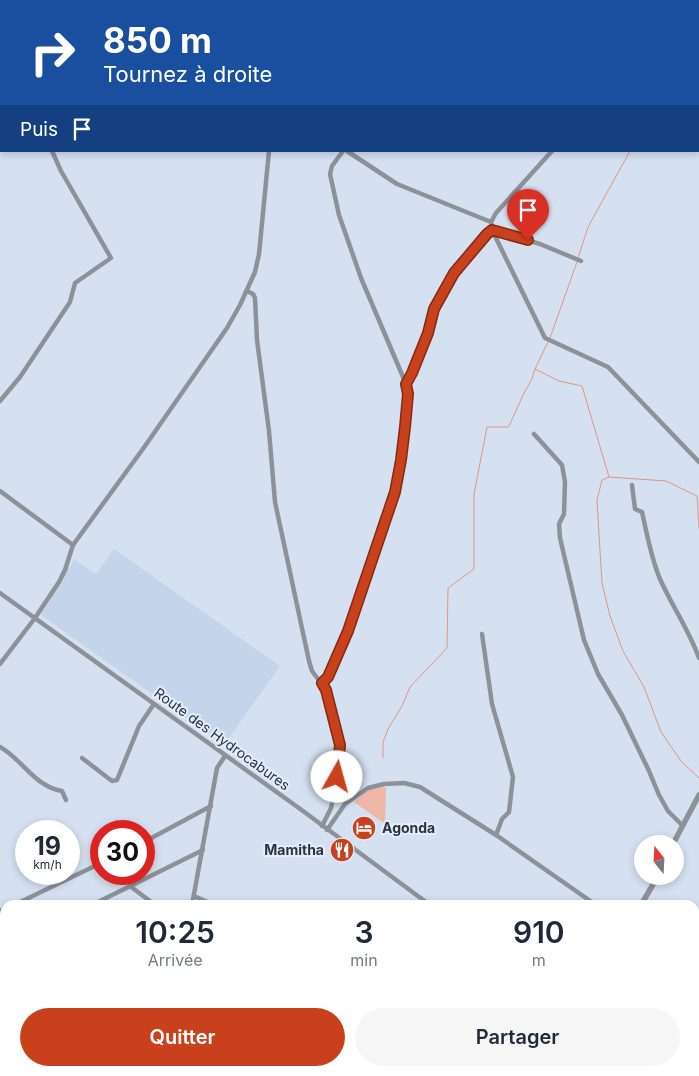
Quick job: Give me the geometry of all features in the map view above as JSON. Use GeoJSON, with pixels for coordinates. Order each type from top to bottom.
{"type":"FeatureCollection","features":[{"type":"Feature","properties":{"kind":"street"},"geometry":{"type":"LineString","coordinates":[[0,401],[20,377],[70,302],[75,283],[111,258],[61,172],[52,152]]}},
{"type":"Feature","properties":{"kind":"street"},"geometry":{"type":"LineString","coordinates":[[0,664],[35,618],[59,582],[73,545],[145,446],[221,336],[247,291],[255,272],[259,254],[269,152]]}},
{"type":"Feature","properties":{"kind":"street"},"geometry":{"type":"LineString","coordinates":[[322,683],[328,677],[348,631],[395,492],[401,460],[408,394],[406,384],[361,278],[339,215],[330,174],[332,166],[344,152]]}},
{"type":"Feature","properties":{"kind":"street"},"geometry":{"type":"LineString","coordinates":[[347,152],[397,184],[491,222]]}},
{"type":"Feature","properties":{"kind":"street"},"geometry":{"type":"LineString","coordinates":[[551,152],[496,213],[491,222],[492,230],[540,331],[553,343],[608,367],[699,462]]}},
{"type":"Feature","properties":{"kind":"street"},"geometry":{"type":"LineString","coordinates":[[406,384],[428,333],[434,309],[454,273],[492,230]]}},
{"type":"Feature","properties":{"kind":"street"},"geometry":{"type":"LineString","coordinates":[[492,230],[540,244],[579,260]]}},
{"type":"Feature","properties":{"kind":"street"},"geometry":{"type":"LineString","coordinates":[[247,291],[253,294],[255,298],[257,340],[269,431],[275,502],[311,666],[326,690],[341,756],[331,808],[324,828]]}},
{"type":"Feature","properties":{"kind":"street"},"geometry":{"type":"LineString","coordinates":[[534,434],[562,465],[564,514],[559,524],[560,538],[584,640],[598,674],[622,715],[659,796],[668,811],[682,825]]}},
{"type":"Feature","properties":{"kind":"street"},"geometry":{"type":"LineString","coordinates":[[632,485],[635,509],[642,512],[659,577],[675,611],[693,642],[699,658]]}},
{"type":"Feature","properties":{"kind":"street"},"geometry":{"type":"LineString","coordinates":[[0,490],[73,545]]}},
{"type":"Feature","properties":{"kind":"street","name":"Route des Hydrocabures"},"geometry":{"type":"LineString","coordinates":[[0,593],[423,900]]}},
{"type":"Feature","properties":{"kind":"street"},"geometry":{"type":"LineString","coordinates":[[482,634],[492,704],[513,777],[509,812],[502,820],[496,835]]}},
{"type":"Feature","properties":{"kind":"street"},"geometry":{"type":"LineString","coordinates":[[82,758],[112,781],[117,780],[139,726],[154,704]]}},
{"type":"Feature","properties":{"kind":"street"},"geometry":{"type":"LineString","coordinates":[[0,747],[10,754],[31,775],[46,785],[62,791],[66,800]]}},
{"type":"Feature","properties":{"kind":"street"},"geometry":{"type":"LineString","coordinates":[[193,900],[218,768],[225,756]]}},
{"type":"Feature","properties":{"kind":"street"},"geometry":{"type":"LineString","coordinates":[[324,828],[346,804],[368,788],[384,784],[404,784],[420,787],[496,835],[589,900]]}},
{"type":"Feature","properties":{"kind":"street"},"geometry":{"type":"LineString","coordinates":[[677,835],[699,795]]}},
{"type":"Feature","properties":{"kind":"street"},"geometry":{"type":"LineString","coordinates":[[155,836],[211,806]]}},
{"type":"Feature","properties":{"kind":"street"},"geometry":{"type":"LineString","coordinates":[[102,900],[203,850]]}},
{"type":"Feature","properties":{"kind":"street"},"geometry":{"type":"LineString","coordinates":[[24,900],[90,868]]}},
{"type":"Feature","properties":{"kind":"street"},"geometry":{"type":"LineString","coordinates":[[644,900],[653,885]]}},
{"type":"Feature","properties":{"kind":"street"},"geometry":{"type":"LineString","coordinates":[[130,886],[148,900]]}},
{"type":"Feature","properties":{"kind":"street"},"geometry":{"type":"LineString","coordinates":[[194,896],[203,900]]}},
{"type":"Feature","properties":{"kind":"shaded area"},"geometry":{"type":"Polygon","coordinates":[[[114,549],[280,666],[224,745],[41,615],[74,559],[96,574],[114,549]]]}},
{"type":"Feature","properties":{"kind":"shaded area"},"geometry":{"type":"Polygon","coordinates":[[[383,786],[386,788],[385,824],[354,802],[368,790],[383,786]]]}},
{"type":"Feature","properties":{"kind":"waterway"},"geometry":{"type":"LineString","coordinates":[[578,258],[588,227],[629,152]]}},
{"type":"Feature","properties":{"kind":"waterway"},"geometry":{"type":"LineString","coordinates":[[550,338],[577,262]]}},
{"type":"Feature","properties":{"kind":"waterway"},"geometry":{"type":"LineString","coordinates":[[548,342],[535,369],[559,381],[582,386],[609,477]]}},
{"type":"Feature","properties":{"kind":"waterway"},"geometry":{"type":"LineString","coordinates":[[383,758],[383,742],[410,687],[447,648],[448,588],[474,569],[474,494],[487,427],[508,427],[532,379],[535,369]]}},
{"type":"Feature","properties":{"kind":"waterway"},"geometry":{"type":"LineString","coordinates":[[699,528],[697,496],[666,481],[609,477],[602,480],[597,500],[599,535],[602,583],[610,616],[623,651],[644,687],[661,732],[681,761],[699,778]]}},
{"type":"Feature","properties":{"kind":"place","name":"Agonda"},"geometry":{"type":"Point","coordinates":[364,828]}},
{"type":"Feature","properties":{"kind":"place","name":"Mamitha"},"geometry":{"type":"Point","coordinates":[342,850]}},
{"type":"Feature","properties":{"kind":"route"},"geometry":{"type":"LineString","coordinates":[[337,777],[341,756],[340,745],[326,690],[322,683],[328,677],[348,631],[395,492],[405,427],[408,394],[406,384],[428,333],[434,309],[454,273],[487,234],[492,230],[528,240]]}}]}
